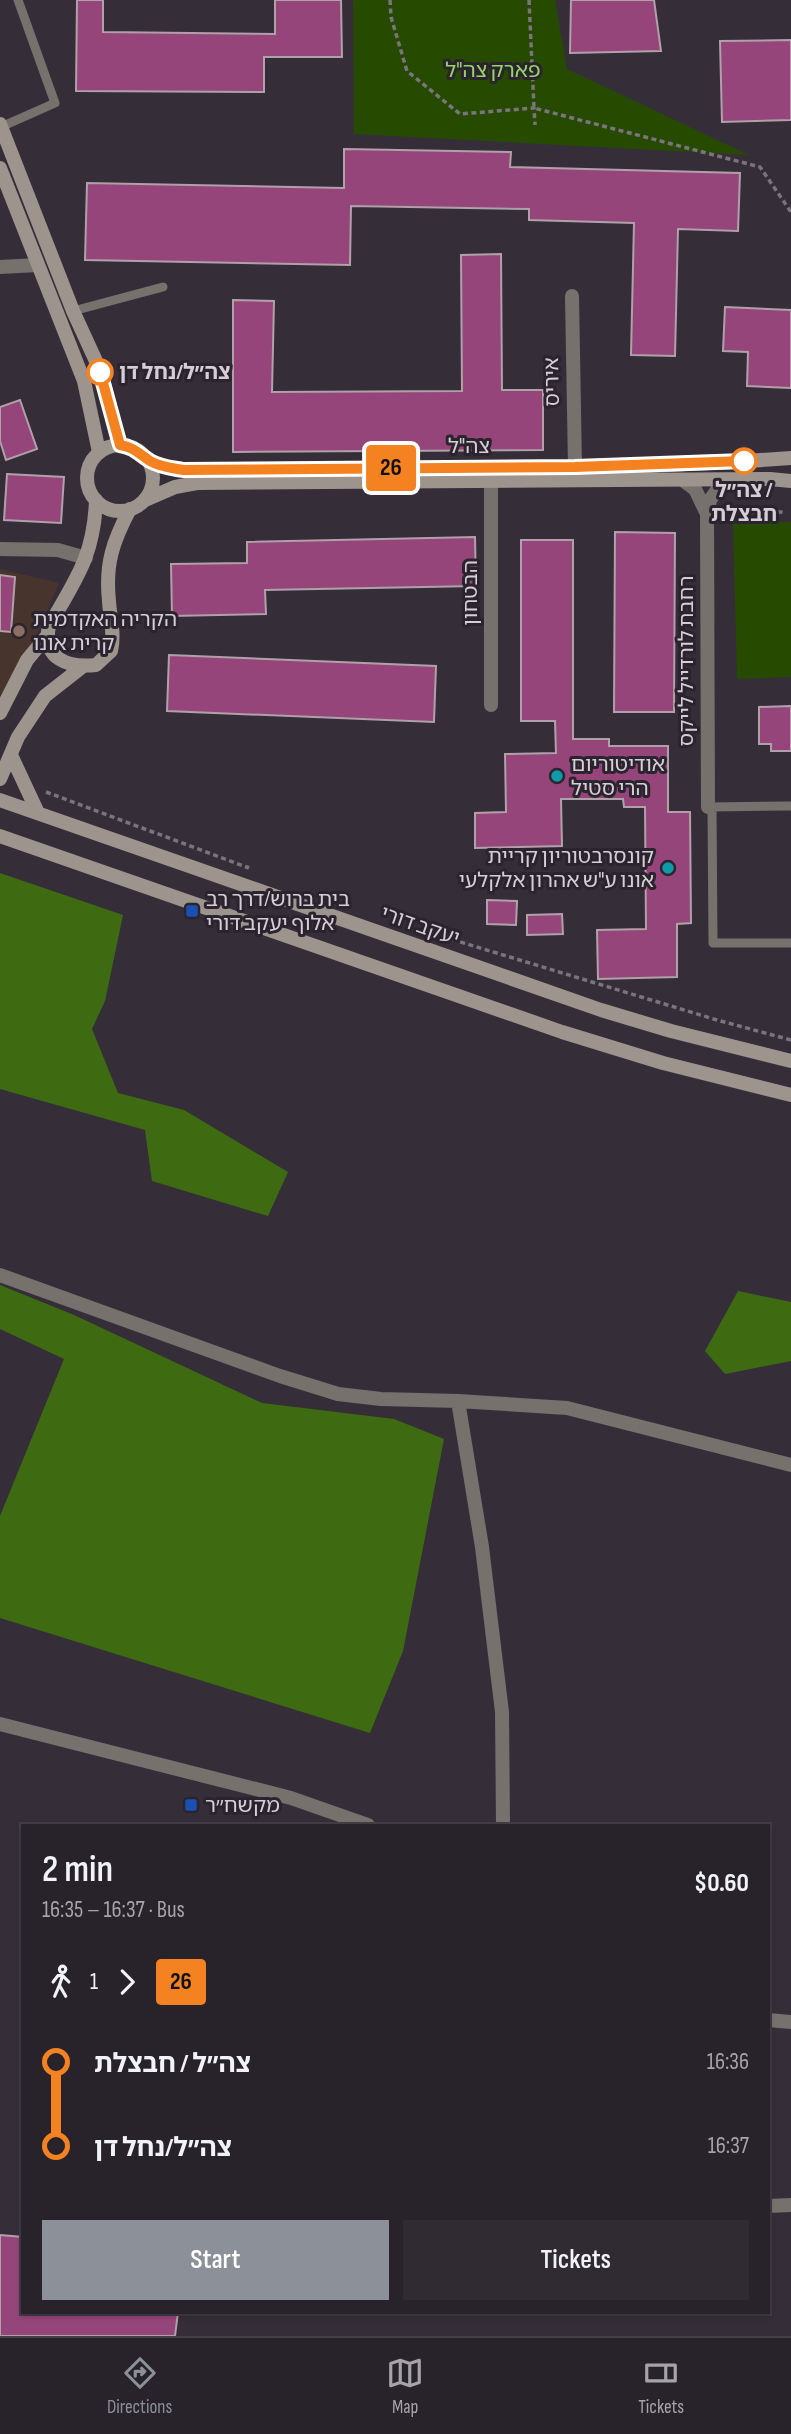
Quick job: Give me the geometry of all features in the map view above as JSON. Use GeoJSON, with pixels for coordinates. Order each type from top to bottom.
{"type":"FeatureCollection","features":[{"type":"Feature","properties":{"kind":"street"},"geometry":{"type":"LineString","coordinates":[[0,125],[100,372],[120,445]]}},
{"type":"Feature","properties":{"kind":"street"},"geometry":{"type":"LineString","coordinates":[[0,168],[83,381],[99,453]]}},
{"type":"Feature","properties":{"kind":"street"},"geometry":{"type":"LineString","coordinates":[[0,267],[38,265]]}},
{"type":"Feature","properties":{"kind":"street","name":"איריס"},"geometry":{"type":"LineString","coordinates":[[572,296],[575,467]]}},
{"type":"Feature","properties":{"kind":"street"},"geometry":{"type":"LineString","coordinates":[[47,636],[48,644],[61,661],[82,667],[96,665],[111,651],[113,629],[108,598],[109,560],[114,539],[130,509],[145,499],[151,491],[153,480],[148,460],[131,447],[109,447],[92,460],[88,470],[90,491],[96,499],[111,509],[130,509]]}},
{"type":"Feature","properties":{"kind":"street","name":"צה\"ל"},"geometry":{"type":"LineString","coordinates":[[148,460],[167,468],[183,470],[575,467],[791,458]]}},
{"type":"Feature","properties":{"kind":"street","name":"רחבת לורדייל לייקס"},"geometry":{"type":"LineString","coordinates":[[710,807],[707,514],[710,500],[724,480]]}},
{"type":"Feature","properties":{"kind":"street","name":"הבטחון"},"geometry":{"type":"LineString","coordinates":[[491,481],[491,705]]}},
{"type":"Feature","properties":{"kind":"street"},"geometry":{"type":"LineString","coordinates":[[684,481],[695,489],[707,514]]}},
{"type":"Feature","properties":{"kind":"street","name":"צה\"ל"},"geometry":{"type":"LineString","coordinates":[[145,499],[175,487],[197,483],[791,481]]}},
{"type":"Feature","properties":{"kind":"street"},"geometry":{"type":"LineString","coordinates":[[0,713],[27,660],[47,636],[86,558],[93,537],[96,499]]}},
{"type":"Feature","properties":{"kind":"street"},"geometry":{"type":"LineString","coordinates":[[0,549],[58,550],[86,558]]}},
{"type":"Feature","properties":{"kind":"street"},"geometry":{"type":"LineString","coordinates":[[0,779],[18,737],[46,696],[82,667]]}},
{"type":"Feature","properties":{"kind":"street"},"geometry":{"type":"LineString","coordinates":[[11,755],[38,813]]}},
{"type":"Feature","properties":{"kind":"street","name":"יעקב דורי"},"geometry":{"type":"LineString","coordinates":[[0,800],[601,1010],[671,1031],[791,1061]]}},
{"type":"Feature","properties":{"kind":"street"},"geometry":{"type":"LineString","coordinates":[[0,836],[562,1032],[663,1063],[791,1095]]}},
{"type":"Feature","properties":{"kind":"street"},"geometry":{"type":"LineString","coordinates":[[0,850],[18,843]]}},
{"type":"Feature","properties":{"kind":"street"},"geometry":{"type":"LineString","coordinates":[[0,1275],[280,1376],[338,1394],[381,1399],[567,1408],[791,1465]]}},
{"type":"Feature","properties":{"kind":"street"},"geometry":{"type":"LineString","coordinates":[[457,1401],[482,1547],[502,1712],[503,1824]]}},
{"type":"Feature","properties":{"kind":"street"},"geometry":{"type":"LineString","coordinates":[[0,1724],[291,1798],[365,1824]]}},
{"type":"Feature","properties":{"kind":"street"},"geometry":{"type":"LineString","coordinates":[[770,2020],[791,2022]]}},
{"type":"Feature","properties":{"kind":"street"},"geometry":{"type":"LineString","coordinates":[[770,2206],[791,2205]]}},
{"type":"Feature","properties":{"kind":"lane"},"geometry":{"type":"LineString","coordinates":[[0,125],[55,103],[18,0]]}},
{"type":"Feature","properties":{"kind":"lane"},"geometry":{"type":"LineString","coordinates":[[74,310],[163,287]]}},
{"type":"Feature","properties":{"kind":"lane"},"geometry":{"type":"LineString","coordinates":[[791,806],[710,807],[713,943],[791,943]]}},
{"type":"Feature","properties":{"kind":"path"},"geometry":{"type":"LineString","coordinates":[[390,0],[391,17],[407,71],[460,114],[534,108],[760,167],[791,212]]}},
{"type":"Feature","properties":{"kind":"path"},"geometry":{"type":"LineString","coordinates":[[528,0],[535,125]]}},
{"type":"Feature","properties":{"kind":"path"},"geometry":{"type":"LineString","coordinates":[[735,512],[783,512]]}},
{"type":"Feature","properties":{"kind":"path"},"geometry":{"type":"LineString","coordinates":[[24,783],[254,870]]}},
{"type":"Feature","properties":{"kind":"path"},"geometry":{"type":"LineString","coordinates":[[436,934],[791,1040]]}},
{"type":"Feature","properties":{"kind":"shaded area","name":"הקריה האקדמית קרית אונו"},"geometry":{"type":"Polygon","coordinates":[[[0,569],[59,583],[17,680],[0,695],[0,569]]]}},
{"type":"Feature","properties":{"kind":"green space","name":"פארק צה\"ל"},"geometry":{"type":"Polygon","coordinates":[[[353,0],[555,0],[567,69],[749,155],[354,134],[353,0]]]}},
{"type":"Feature","properties":{"kind":"green space"},"geometry":{"type":"Polygon","coordinates":[[[791,522],[791,677],[737,679],[733,523],[791,522]]]}},
{"type":"Feature","properties":{"kind":"green space"},"geometry":{"type":"Polygon","coordinates":[[[0,873],[123,915],[105,1001],[92,1029],[118,1093],[184,1110],[288,1172],[268,1216],[152,1181],[145,1130],[0,1089],[0,873]]]}},
{"type":"Feature","properties":{"kind":"green space"},"geometry":{"type":"Polygon","coordinates":[[[0,1285],[74,1315],[262,1403],[394,1419],[444,1439],[403,1651],[370,1733],[0,1618],[0,1516],[64,1359],[0,1329],[0,1285]]]}},
{"type":"Feature","properties":{"kind":"green space"},"geometry":{"type":"Polygon","coordinates":[[[738,1291],[791,1302],[791,1361],[725,1374],[705,1351],[738,1291]]]}},
{"type":"Feature","properties":{"kind":"building"},"geometry":{"type":"Polygon","coordinates":[[[77,0],[103,0],[103,32],[275,34],[275,0],[341,0],[342,57],[264,57],[264,92],[76,91],[77,0]]]}},
{"type":"Feature","properties":{"kind":"building"},"geometry":{"type":"Polygon","coordinates":[[[571,0],[654,0],[661,51],[570,53],[571,0]]]}},
{"type":"Feature","properties":{"kind":"building"},"geometry":{"type":"Polygon","coordinates":[[[791,40],[791,120],[722,122],[720,41],[791,40]]]}},
{"type":"Feature","properties":{"kind":"building"},"geometry":{"type":"Polygon","coordinates":[[[344,149],[511,152],[510,167],[740,173],[738,231],[678,229],[675,356],[631,355],[634,223],[529,220],[529,209],[351,206],[350,265],[85,260],[87,183],[344,188],[344,149]]]}},
{"type":"Feature","properties":{"kind":"building"},"geometry":{"type":"Polygon","coordinates":[[[501,254],[502,390],[543,390],[543,450],[233,452],[233,300],[274,301],[272,392],[462,391],[461,255],[501,254]]]}},
{"type":"Feature","properties":{"kind":"building"},"geometry":{"type":"Polygon","coordinates":[[[725,307],[791,310],[791,388],[747,386],[748,352],[723,351],[725,307]]]}},
{"type":"Feature","properties":{"kind":"building"},"geometry":{"type":"Polygon","coordinates":[[[20,400],[37,449],[6,460],[0,441],[0,407],[20,400]]]}},
{"type":"Feature","properties":{"kind":"building"},"geometry":{"type":"Polygon","coordinates":[[[7,474],[64,477],[61,523],[4,520],[7,474]]]}},
{"type":"Feature","properties":{"kind":"building"},"geometry":{"type":"Polygon","coordinates":[[[615,532],[675,533],[674,712],[614,712],[615,532]]]}},
{"type":"Feature","properties":{"kind":"building"},"geometry":{"type":"Polygon","coordinates":[[[475,537],[476,586],[265,590],[266,614],[172,616],[171,564],[247,563],[247,542],[475,537]]]}},
{"type":"Feature","properties":{"kind":"building"},"geometry":{"type":"Polygon","coordinates":[[[521,540],[573,540],[573,739],[609,739],[609,746],[668,746],[668,812],[690,812],[691,923],[677,924],[677,977],[598,979],[597,930],[646,929],[645,807],[624,807],[623,799],[561,799],[562,846],[475,848],[475,813],[506,812],[505,754],[556,753],[555,721],[521,721],[521,540]]]}},
{"type":"Feature","properties":{"kind":"building"},"geometry":{"type":"Polygon","coordinates":[[[0,575],[15,577],[11,632],[0,631],[0,575]]]}},
{"type":"Feature","properties":{"kind":"building"},"geometry":{"type":"Polygon","coordinates":[[[169,655],[436,666],[434,722],[167,711],[169,655]]]}},
{"type":"Feature","properties":{"kind":"building"},"geometry":{"type":"Polygon","coordinates":[[[791,706],[791,751],[771,751],[771,744],[759,744],[759,707],[791,706]]]}},
{"type":"Feature","properties":{"kind":"building"},"geometry":{"type":"Polygon","coordinates":[[[487,900],[517,901],[516,925],[487,924],[487,900]]]}},
{"type":"Feature","properties":{"kind":"building"},"geometry":{"type":"Polygon","coordinates":[[[562,914],[563,934],[527,935],[527,915],[562,914]]]}},
{"type":"Feature","properties":{"kind":"building"},"geometry":{"type":"Polygon","coordinates":[[[0,2235],[21,2237],[21,2314],[178,2314],[175,2336],[0,2336],[0,2235]]]}},
{"type":"Feature","properties":{"kind":"bus line","name":"26"},"geometry":{"type":"LineString","coordinates":[[100,372],[120,445],[131,447],[141,452],[148,460],[167,468],[547,467],[744,461]]}},
{"type":"Feature","properties":{"kind":"place","name":"צה״ל/נחל דן"},"geometry":{"type":"Point","coordinates":[100,372]}},
{"type":"Feature","properties":{"kind":"place","name":"צה״ל / חבצלת"},"geometry":{"type":"Point","coordinates":[744,461]}},
{"type":"Feature","properties":{"kind":"place","name":"הקריה האקדמית קרית אונו"},"geometry":{"type":"Point","coordinates":[19,631]}},
{"type":"Feature","properties":{"kind":"place","name":"אודיטוריום הרי סטיל"},"geometry":{"type":"Point","coordinates":[557,776]}},
{"type":"Feature","properties":{"kind":"place","name":"קונסרבטוריון קריית אונו ע\"ש אהרון אלקלעי"},"geometry":{"type":"Point","coordinates":[668,868]}},
{"type":"Feature","properties":{"kind":"place","name":"בית ברוש/דרך רב אלוף יעקב דורי"},"geometry":{"type":"Point","coordinates":[192,911]}},
{"type":"Feature","properties":{"kind":"place","name":"מקשח״ר"},"geometry":{"type":"Point","coordinates":[191,1805]}}]}
